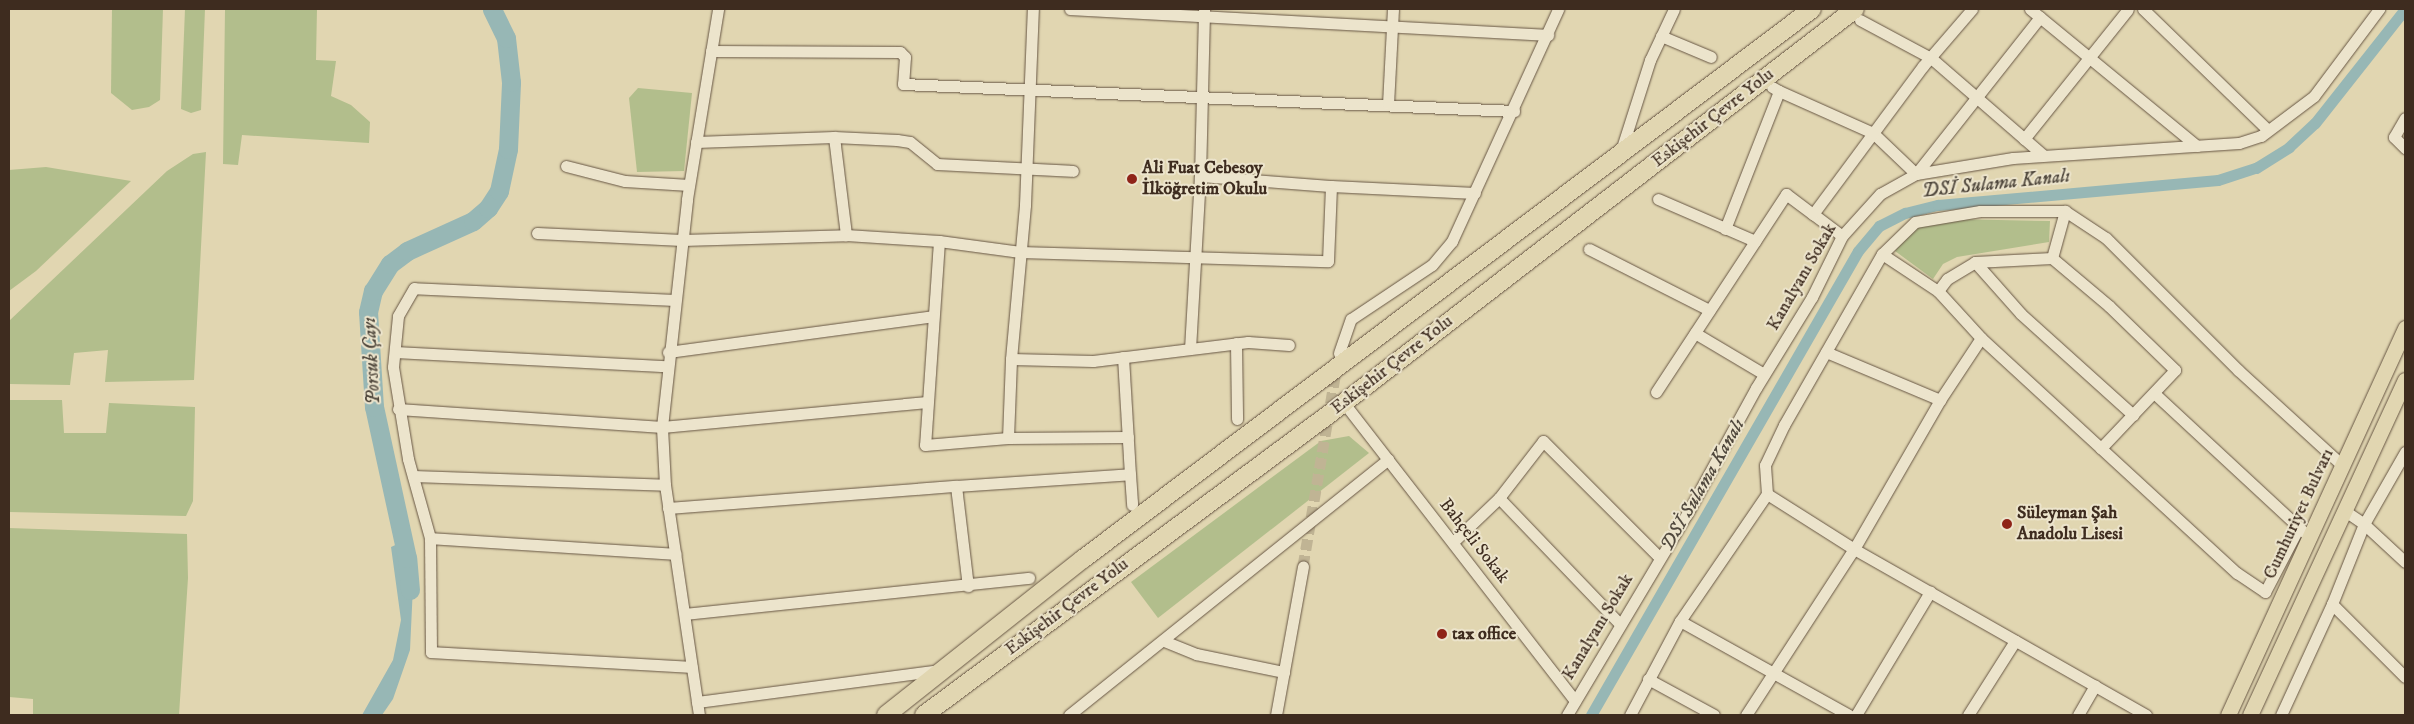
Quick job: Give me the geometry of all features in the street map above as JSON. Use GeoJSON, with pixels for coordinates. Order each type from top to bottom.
{"type":"FeatureCollection","features":[{"type":"Feature","properties":{"kind":"highway","name":"Eskişehir Çevre Yolu"},"geometry":{"type":"LineString","coordinates":[[886,715],[1083,559],[1812,9]]}},
{"type":"Feature","properties":{"kind":"highway","name":"Eskişehir Çevre Yolu"},"geometry":{"type":"LineString","coordinates":[[924,715],[1344,403],[1857,14]]}},
{"type":"Feature","properties":{"kind":"main road","name":"Cumhuriyet Bulvarı"},"geometry":{"type":"LineString","coordinates":[[2228,715],[2304,532],[2327,500],[2405,328]]}},
{"type":"Feature","properties":{"kind":"main road"},"geometry":{"type":"LineString","coordinates":[[2250,715],[2405,380]]}},
{"type":"Feature","properties":{"kind":"main road"},"geometry":{"type":"LineString","coordinates":[[2327,500],[2344,511]]}},
{"type":"Feature","properties":{"kind":"street"},"geometry":{"type":"LineString","coordinates":[[699,715],[665,485],[662,427],[666,366],[689,185],[718,9]]}},
{"type":"Feature","properties":{"kind":"street"},"geometry":{"type":"LineString","coordinates":[[1008,438],[1011,359],[1027,169],[1033,9]]}},
{"type":"Feature","properties":{"kind":"street"},"geometry":{"type":"LineString","coordinates":[[1070,9],[1204,13],[1548,35]]}},
{"type":"Feature","properties":{"kind":"street"},"geometry":{"type":"LineString","coordinates":[[1388,104],[1393,9]]}},
{"type":"Feature","properties":{"kind":"street"},"geometry":{"type":"LineString","coordinates":[[1339,353],[1351,319],[1432,265],[1452,241],[1514,111],[1558,9]]}},
{"type":"Feature","properties":{"kind":"street"},"geometry":{"type":"LineString","coordinates":[[1620,154],[1650,60],[1674,9]]}},
{"type":"Feature","properties":{"kind":"street"},"geometry":{"type":"LineString","coordinates":[[1813,214],[1931,58],[1972,9]]}},
{"type":"Feature","properties":{"kind":"street"},"geometry":{"type":"LineString","coordinates":[[2030,9],[2090,55],[2197,146]]}},
{"type":"Feature","properties":{"kind":"street"},"geometry":{"type":"LineString","coordinates":[[2024,139],[2128,9]]}},
{"type":"Feature","properties":{"kind":"street"},"geometry":{"type":"LineString","coordinates":[[2143,9],[2267,129]]}},
{"type":"Feature","properties":{"kind":"street","name":"Kanalyanı Sokak"},"geometry":{"type":"LineString","coordinates":[[1567,715],[1660,558],[1764,374],[1812,297],[1842,236],[1880,194],[1916,174],[2043,155],[2239,143],[2261,136],[2267,129],[2285,120],[2314,96],[2379,9]]}},
{"type":"Feature","properties":{"kind":"street"},"geometry":{"type":"LineString","coordinates":[[1190,349],[1200,176],[1204,13]]}},
{"type":"Feature","properties":{"kind":"street"},"geometry":{"type":"LineString","coordinates":[[1857,14],[1931,58],[1978,96],[2043,155]]}},
{"type":"Feature","properties":{"kind":"street"},"geometry":{"type":"LineString","coordinates":[[1725,230],[1776,89],[1873,133],[1916,174],[2040,17]]}},
{"type":"Feature","properties":{"kind":"street"},"geometry":{"type":"LineString","coordinates":[[1661,36],[1711,57]]}},
{"type":"Feature","properties":{"kind":"street"},"geometry":{"type":"LineString","coordinates":[[711,51],[900,52],[905,57],[903,84],[1514,111]]}},
{"type":"Feature","properties":{"kind":"street"},"geometry":{"type":"LineString","coordinates":[[2405,118],[2394,137],[2405,148]]}},
{"type":"Feature","properties":{"kind":"street"},"geometry":{"type":"LineString","coordinates":[[696,142],[834,138],[910,142],[937,164],[1073,171]]}},
{"type":"Feature","properties":{"kind":"street"},"geometry":{"type":"LineString","coordinates":[[834,138],[846,235]]}},
{"type":"Feature","properties":{"kind":"street"},"geometry":{"type":"LineString","coordinates":[[566,166],[625,181],[689,185]]}},
{"type":"Feature","properties":{"kind":"street"},"geometry":{"type":"LineString","coordinates":[[1200,176],[1331,186],[1475,193]]}},
{"type":"Feature","properties":{"kind":"street"},"geometry":{"type":"LineString","coordinates":[[536,233],[682,240],[846,235],[939,241],[1020,252],[1328,261],[1331,186]]}},
{"type":"Feature","properties":{"kind":"street"},"geometry":{"type":"LineString","coordinates":[[1656,392],[1786,194],[1842,236]]}},
{"type":"Feature","properties":{"kind":"street"},"geometry":{"type":"LineString","coordinates":[[1658,199],[1725,230],[1755,241]]}},
{"type":"Feature","properties":{"kind":"street"},"geometry":{"type":"LineString","coordinates":[[1630,715],[1680,621],[1767,494],[1766,465],[1784,425],[1882,254],[1915,222],[1945,214],[1980,211],[2065,211],[2106,238],[2238,370],[2342,465]]}},
{"type":"Feature","properties":{"kind":"street"},"geometry":{"type":"LineString","coordinates":[[2052,258],[2065,211]]}},
{"type":"Feature","properties":{"kind":"street"},"geometry":{"type":"LineString","coordinates":[[939,241],[925,445],[1008,438],[1128,437]]}},
{"type":"Feature","properties":{"kind":"street"},"geometry":{"type":"LineString","coordinates":[[1589,249],[1710,310]]}},
{"type":"Feature","properties":{"kind":"street"},"geometry":{"type":"LineString","coordinates":[[1882,254],[1938,292],[1981,338],[2237,573],[2265,592],[2304,532],[2155,394]]}},
{"type":"Feature","properties":{"kind":"street"},"geometry":{"type":"LineString","coordinates":[[1938,292],[1947,279],[1974,262],[2052,258],[2109,306],[2176,370],[2101,448]]}},
{"type":"Feature","properties":{"kind":"street"},"geometry":{"type":"LineString","coordinates":[[1974,262],[2021,314],[2133,415]]}},
{"type":"Feature","properties":{"kind":"street"},"geometry":{"type":"LineString","coordinates":[[675,300],[414,288],[398,316],[395,352],[398,409],[413,476],[430,538],[431,652],[692,667]]}},
{"type":"Feature","properties":{"kind":"street"},"geometry":{"type":"LineString","coordinates":[[668,352],[933,316]]}},
{"type":"Feature","properties":{"kind":"street"},"geometry":{"type":"LineString","coordinates":[[1695,333],[1764,374]]}},
{"type":"Feature","properties":{"kind":"street"},"geometry":{"type":"LineString","coordinates":[[1746,715],[1854,549],[1940,400],[1981,338]]}},
{"type":"Feature","properties":{"kind":"street"},"geometry":{"type":"LineString","coordinates":[[1011,359],[1093,361],[1236,343],[1289,345]]}},
{"type":"Feature","properties":{"kind":"street"},"geometry":{"type":"LineString","coordinates":[[1236,343],[1237,420]]}},
{"type":"Feature","properties":{"kind":"street"},"geometry":{"type":"LineString","coordinates":[[395,352],[666,366]]}},
{"type":"Feature","properties":{"kind":"street"},"geometry":{"type":"LineString","coordinates":[[1826,352],[1940,400]]}},
{"type":"Feature","properties":{"kind":"street"},"geometry":{"type":"LineString","coordinates":[[1123,357],[1132,505]]}},
{"type":"Feature","properties":{"kind":"street"},"geometry":{"type":"LineString","coordinates":[[398,409],[662,427],[927,402]]}},
{"type":"Feature","properties":{"kind":"street","name":"Bahçeli Sokak"},"geometry":{"type":"LineString","coordinates":[[1344,403],[1575,701]]}},
{"type":"Feature","properties":{"kind":"street"},"geometry":{"type":"LineString","coordinates":[[1453,542],[1499,498],[1543,440],[1660,558]]}},
{"type":"Feature","properties":{"kind":"street"},"geometry":{"type":"LineString","coordinates":[[2280,715],[2332,604],[2364,524],[2405,452]]}},
{"type":"Feature","properties":{"kind":"street"},"geometry":{"type":"LineString","coordinates":[[1069,715],[1164,641],[1388,459]]}},
{"type":"Feature","properties":{"kind":"street"},"geometry":{"type":"LineString","coordinates":[[668,508],[1130,474]]}},
{"type":"Feature","properties":{"kind":"street"},"geometry":{"type":"LineString","coordinates":[[413,476],[665,485]]}},
{"type":"Feature","properties":{"kind":"street"},"geometry":{"type":"LineString","coordinates":[[956,486],[968,586]]}},
{"type":"Feature","properties":{"kind":"street"},"geometry":{"type":"LineString","coordinates":[[1767,494],[1854,549],[2146,715]]}},
{"type":"Feature","properties":{"kind":"street"},"geometry":{"type":"LineString","coordinates":[[1499,498],[1620,624]]}},
{"type":"Feature","properties":{"kind":"street"},"geometry":{"type":"LineString","coordinates":[[2344,511],[2364,524],[2405,562]]}},
{"type":"Feature","properties":{"kind":"street"},"geometry":{"type":"LineString","coordinates":[[430,538],[675,554]]}},
{"type":"Feature","properties":{"kind":"street"},"geometry":{"type":"LineString","coordinates":[[1276,715],[1303,566]]}},
{"type":"Feature","properties":{"kind":"street"},"geometry":{"type":"LineString","coordinates":[[685,614],[968,586],[1029,578]]}},
{"type":"Feature","properties":{"kind":"street"},"geometry":{"type":"LineString","coordinates":[[1856,715],[1930,592]]}},
{"type":"Feature","properties":{"kind":"street"},"geometry":{"type":"LineString","coordinates":[[2332,604],[2405,677]]}},
{"type":"Feature","properties":{"kind":"street"},"geometry":{"type":"LineString","coordinates":[[1680,621],[1776,671],[1849,715]]}},
{"type":"Feature","properties":{"kind":"street"},"geometry":{"type":"LineString","coordinates":[[1164,641],[1196,654],[1284,672]]}},
{"type":"Feature","properties":{"kind":"street"},"geometry":{"type":"LineString","coordinates":[[1968,715],[2015,641]]}},
{"type":"Feature","properties":{"kind":"street"},"geometry":{"type":"LineString","coordinates":[[697,702],[944,669]]}},
{"type":"Feature","properties":{"kind":"street"},"geometry":{"type":"LineString","coordinates":[[1648,679],[1714,715]]}},
{"type":"Feature","properties":{"kind":"street"},"geometry":{"type":"LineString","coordinates":[[2078,715],[2095,686]]}},
{"type":"Feature","properties":{"kind":"green space"},"geometry":{"type":"Polygon","coordinates":[[[112,9],[163,9],[160,100],[149,107],[132,110],[111,93],[112,9]]]}},
{"type":"Feature","properties":{"kind":"green space"},"geometry":{"type":"Polygon","coordinates":[[[185,9],[205,9],[201,110],[191,113],[181,109],[185,9]]]}},
{"type":"Feature","properties":{"kind":"green space"},"geometry":{"type":"Polygon","coordinates":[[[225,9],[317,9],[316,60],[336,61],[331,96],[351,105],[370,122],[369,143],[242,135],[238,165],[223,164],[225,9]]]}},
{"type":"Feature","properties":{"kind":"green space"},"geometry":{"type":"Polygon","coordinates":[[[638,88],[692,93],[684,171],[637,172],[629,98],[638,88]]]}},
{"type":"Feature","properties":{"kind":"green space"},"geometry":{"type":"Polygon","coordinates":[[[206,152],[194,380],[105,382],[108,350],[74,353],[70,385],[9,384],[9,321],[167,171],[193,154],[206,152]]]}},
{"type":"Feature","properties":{"kind":"green space"},"geometry":{"type":"Polygon","coordinates":[[[46,167],[131,181],[36,271],[9,291],[9,170],[46,167]]]}},
{"type":"Feature","properties":{"kind":"green space"},"geometry":{"type":"Polygon","coordinates":[[[1949,219],[2050,221],[2049,242],[1957,257],[1943,264],[1933,279],[1895,251],[1903,237],[1921,226],[1949,219]]]}},
{"type":"Feature","properties":{"kind":"green space"},"geometry":{"type":"Polygon","coordinates":[[[9,400],[62,400],[64,433],[106,433],[109,403],[195,407],[193,501],[186,516],[9,512],[9,400]]]}},
{"type":"Feature","properties":{"kind":"green space"},"geometry":{"type":"Polygon","coordinates":[[[1349,436],[1369,453],[1158,618],[1131,582],[1321,441],[1349,436]]]}},
{"type":"Feature","properties":{"kind":"green space"},"geometry":{"type":"Polygon","coordinates":[[[9,528],[187,534],[188,578],[179,715],[33,715],[33,699],[9,697],[9,528]]]}},
{"type":"Feature","properties":{"kind":"water"},"geometry":{"type":"Polygon","coordinates":[[[402,542],[413,586],[410,650],[393,699],[382,715],[362,715],[393,660],[401,620],[391,547],[402,542]]]}},
{"type":"Feature","properties":{"kind":"waterway","name":"Porsuk Çayı"},"geometry":{"type":"LineString","coordinates":[[410,590],[407,558],[374,407],[368,312],[373,291],[390,264],[407,251],[473,221],[488,208],[499,191],[508,149],[511,82],[506,38],[492,9]]}},
{"type":"Feature","properties":{"kind":"waterway","name":"DSİ Sulama Kanalı"},"geometry":{"type":"LineString","coordinates":[[1591,715],[1858,251],[1879,226],[1905,213],[1938,205],[2218,180],[2256,168],[2289,147],[2315,123],[2405,9]]}},
{"type":"Feature","properties":{"kind":"tunnel"},"geometry":{"type":"LineString","coordinates":[[1303,566],[1337,365]]}},
{"type":"Feature","properties":{"kind":"place","name":"Ali Fuat Cebesoy İlköğretim Okulu"},"geometry":{"type":"Point","coordinates":[1132,179]}},
{"type":"Feature","properties":{"kind":"place","name":"Süleyman Şah Anadolu Lisesi"},"geometry":{"type":"Point","coordinates":[2007,524]}},
{"type":"Feature","properties":{"kind":"place","name":"tax office"},"geometry":{"type":"Point","coordinates":[1442,634]}}]}
